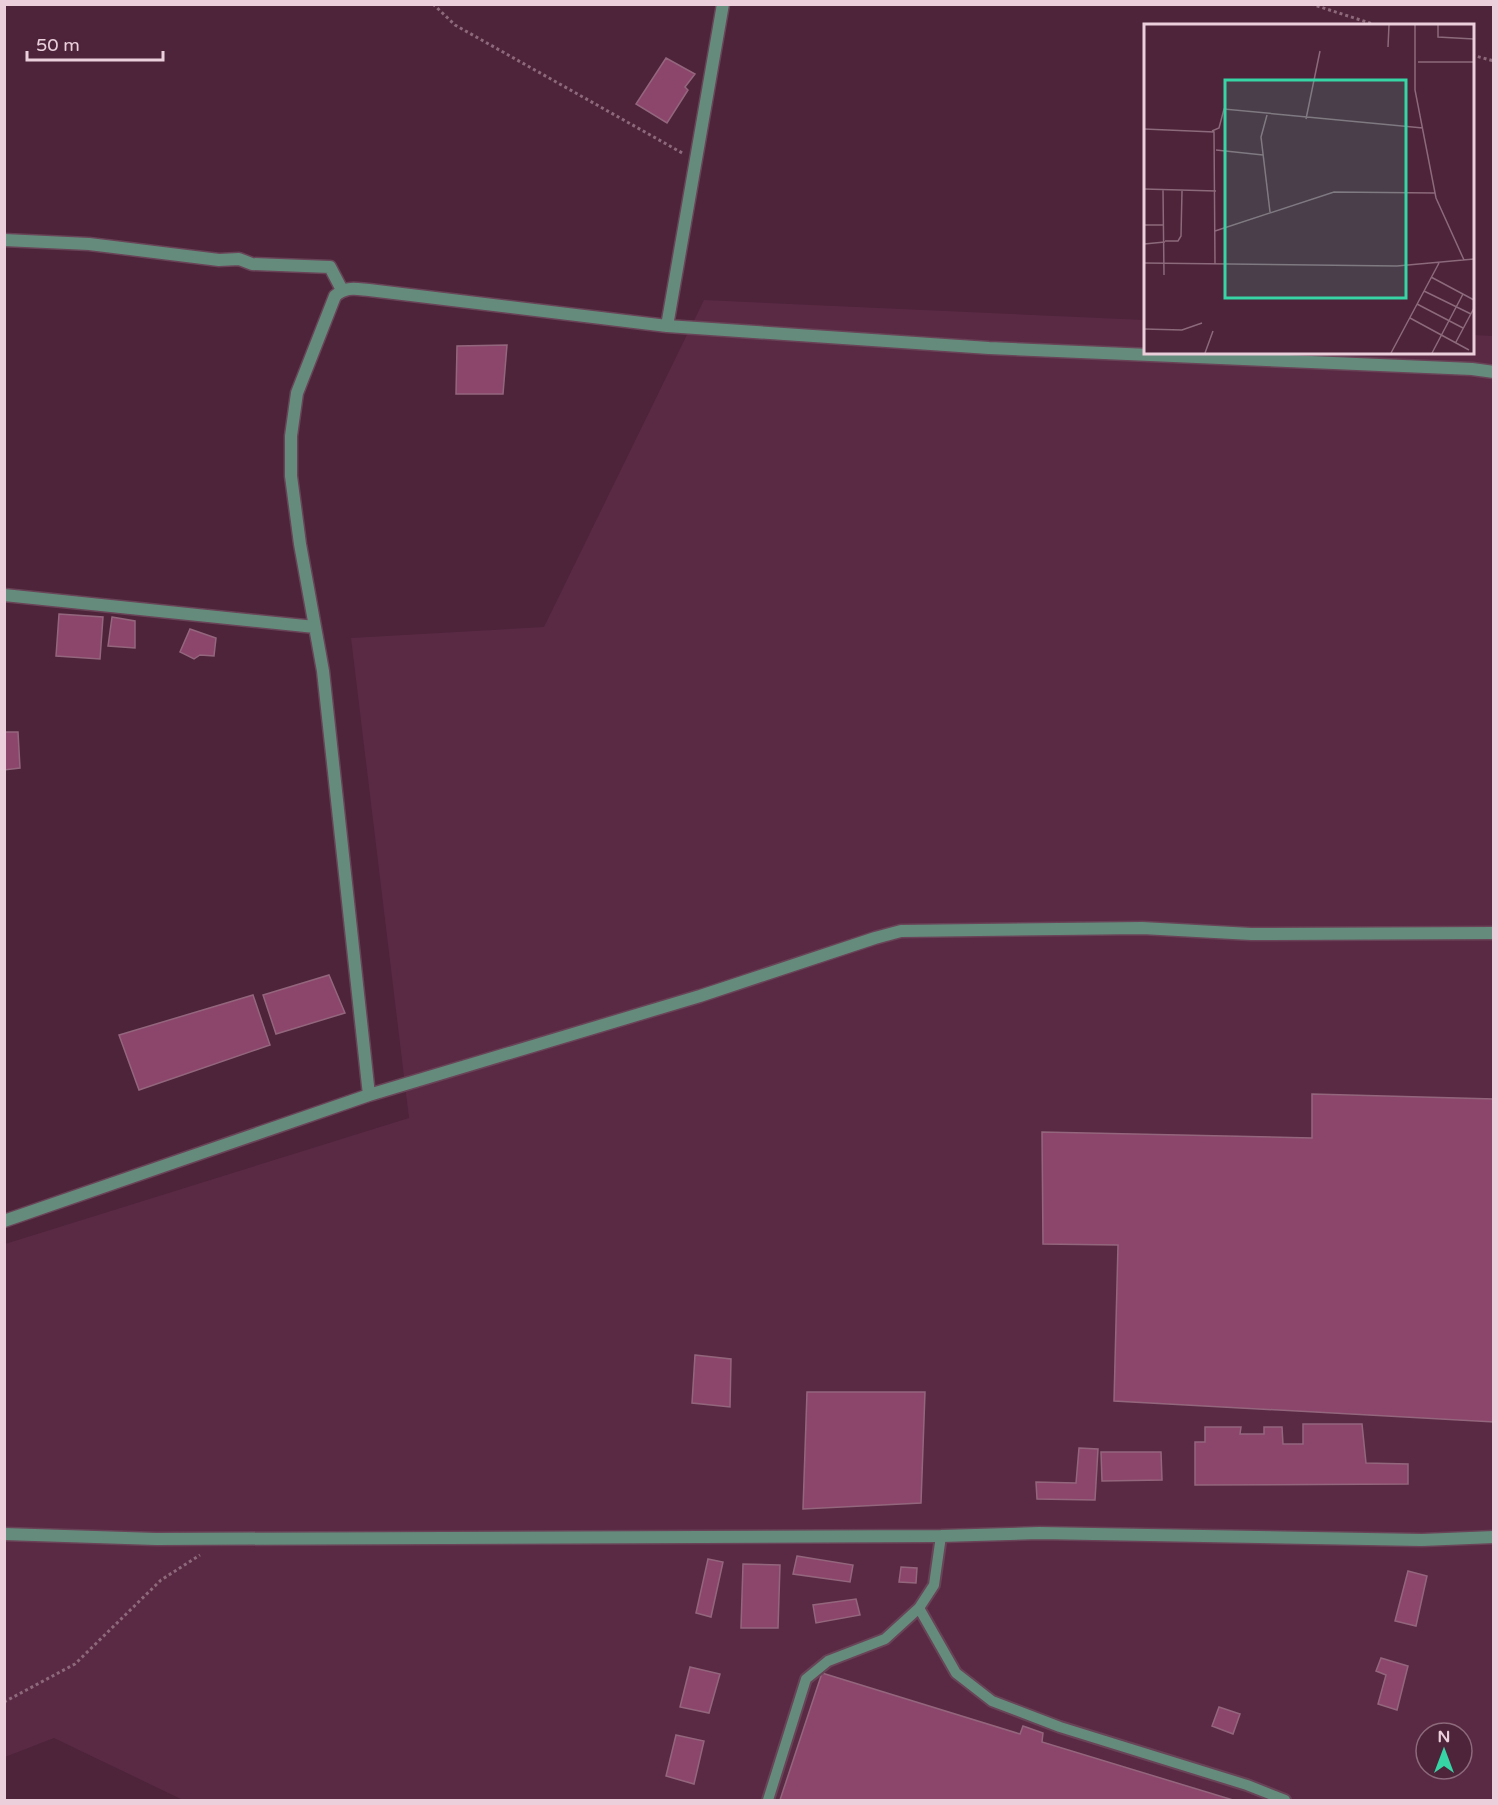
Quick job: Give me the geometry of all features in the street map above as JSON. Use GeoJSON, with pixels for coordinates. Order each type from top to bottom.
{"type":"FeatureCollection","features":[{"type":"Feature","properties":{"kind":"street"},"geometry":{"type":"LineString","coordinates":[[667,326],[723,4]]}},
{"type":"Feature","properties":{"kind":"street"},"geometry":{"type":"LineString","coordinates":[[4,240],[89,244],[219,260],[239,259],[252,264],[330,267],[342,290]]}},
{"type":"Feature","properties":{"kind":"street"},"geometry":{"type":"LineString","coordinates":[[369,1095],[324,671],[291,476],[291,436],[297,393],[335,296],[342,290],[351,288],[667,326],[989,348],[1460,368],[1494,372]]}},
{"type":"Feature","properties":{"kind":"street"},"geometry":{"type":"LineString","coordinates":[[4,595],[315,627]]}},
{"type":"Feature","properties":{"kind":"street"},"geometry":{"type":"LineString","coordinates":[[4,1221],[369,1095],[700,996],[901,931],[1142,928],[1251,934],[1494,933]]}},
{"type":"Feature","properties":{"kind":"street"},"geometry":{"type":"LineString","coordinates":[[4,1534],[156,1539],[941,1536],[1039,1533],[1422,1540],[1494,1537]]}},
{"type":"Feature","properties":{"kind":"lane"},"geometry":{"type":"LineString","coordinates":[[768,1800],[806,1679],[828,1661],[885,1639],[919,1608],[934,1585],[941,1536]]}},
{"type":"Feature","properties":{"kind":"lane"},"geometry":{"type":"LineString","coordinates":[[919,1608],[956,1673],[992,1701],[1060,1727],[1247,1785],[1285,1800]]}},
{"type":"Feature","properties":{"kind":"path"},"geometry":{"type":"LineString","coordinates":[[433,4],[455,26],[696,161]]}},
{"type":"Feature","properties":{"kind":"path"},"geometry":{"type":"LineString","coordinates":[[1313,5],[1373,24]]}},
{"type":"Feature","properties":{"kind":"path"},"geometry":{"type":"LineString","coordinates":[[1474,55],[1494,62]]}},
{"type":"Feature","properties":{"kind":"path"},"geometry":{"type":"LineString","coordinates":[[4,1702],[75,1664],[161,1580],[224,1539]]}},
{"type":"Feature","properties":{"kind":"shaded area"},"geometry":{"type":"Polygon","coordinates":[[[704,300],[1144,320],[1144,354],[1474,354],[1474,335],[1493,336],[1493,1800],[183,1800],[54,1738],[5,1757],[5,1244],[409,1118],[351,638],[544,627],[704,300]]]}},
{"type":"Feature","properties":{"kind":"building"},"geometry":{"type":"Polygon","coordinates":[[[666,58],[695,74],[685,87],[688,90],[667,123],[636,104],[666,58]]]}},
{"type":"Feature","properties":{"kind":"building"},"geometry":{"type":"Polygon","coordinates":[[[507,345],[503,394],[456,394],[457,346],[507,345]]]}},
{"type":"Feature","properties":{"kind":"building"},"geometry":{"type":"Polygon","coordinates":[[[59,614],[103,617],[100,659],[56,656],[59,614]]]}},
{"type":"Feature","properties":{"kind":"building"},"geometry":{"type":"Polygon","coordinates":[[[112,617],[135,621],[135,648],[108,646],[112,617]]]}},
{"type":"Feature","properties":{"kind":"building"},"geometry":{"type":"Polygon","coordinates":[[[190,629],[216,638],[214,656],[200,655],[194,659],[180,652],[190,629]]]}},
{"type":"Feature","properties":{"kind":"building"},"geometry":{"type":"Polygon","coordinates":[[[4,732],[18,732],[20,768],[4,770],[4,732]]]}},
{"type":"Feature","properties":{"kind":"building"},"geometry":{"type":"Polygon","coordinates":[[[329,975],[345,1013],[276,1034],[263,995],[329,975]]]}},
{"type":"Feature","properties":{"kind":"building"},"geometry":{"type":"Polygon","coordinates":[[[253,995],[270,1045],[139,1090],[119,1035],[253,995]]]}},
{"type":"Feature","properties":{"kind":"building"},"geometry":{"type":"Polygon","coordinates":[[[1312,1094],[1494,1099],[1494,1422],[1114,1401],[1118,1245],[1043,1244],[1042,1132],[1312,1138],[1312,1094]]]}},
{"type":"Feature","properties":{"kind":"building"},"geometry":{"type":"Polygon","coordinates":[[[695,1355],[731,1359],[730,1407],[692,1403],[695,1355]]]}},
{"type":"Feature","properties":{"kind":"building"},"geometry":{"type":"Polygon","coordinates":[[[807,1392],[925,1392],[921,1503],[803,1509],[807,1392]]]}},
{"type":"Feature","properties":{"kind":"building"},"geometry":{"type":"Polygon","coordinates":[[[1303,1424],[1362,1424],[1366,1463],[1408,1464],[1408,1484],[1195,1485],[1195,1442],[1205,1442],[1205,1427],[1241,1427],[1240,1434],[1264,1434],[1264,1427],[1282,1427],[1283,1444],[1303,1444],[1303,1424]]]}},
{"type":"Feature","properties":{"kind":"building"},"geometry":{"type":"Polygon","coordinates":[[[1079,1448],[1098,1449],[1095,1500],[1037,1499],[1036,1482],[1076,1483],[1079,1448]]]}},
{"type":"Feature","properties":{"kind":"building"},"geometry":{"type":"Polygon","coordinates":[[[1101,1452],[1161,1452],[1162,1480],[1102,1481],[1101,1452]]]}},
{"type":"Feature","properties":{"kind":"building"},"geometry":{"type":"Polygon","coordinates":[[[797,1556],[853,1565],[850,1582],[793,1574],[797,1556]]]}},
{"type":"Feature","properties":{"kind":"building"},"geometry":{"type":"Polygon","coordinates":[[[708,1559],[723,1562],[711,1617],[696,1613],[708,1559]]]}},
{"type":"Feature","properties":{"kind":"building"},"geometry":{"type":"Polygon","coordinates":[[[743,1564],[780,1565],[778,1628],[741,1628],[743,1564]]]}},
{"type":"Feature","properties":{"kind":"building"},"geometry":{"type":"Polygon","coordinates":[[[901,1567],[917,1568],[916,1583],[899,1582],[901,1567]]]}},
{"type":"Feature","properties":{"kind":"building"},"geometry":{"type":"Polygon","coordinates":[[[1408,1571],[1427,1576],[1416,1626],[1395,1621],[1408,1571]]]}},
{"type":"Feature","properties":{"kind":"building"},"geometry":{"type":"Polygon","coordinates":[[[856,1599],[860,1615],[816,1623],[813,1605],[856,1599]]]}},
{"type":"Feature","properties":{"kind":"building"},"geometry":{"type":"Polygon","coordinates":[[[1381,1658],[1408,1666],[1397,1710],[1378,1704],[1386,1675],[1376,1671],[1381,1658]]]}},
{"type":"Feature","properties":{"kind":"building"},"geometry":{"type":"Polygon","coordinates":[[[690,1667],[720,1674],[709,1713],[680,1707],[690,1667]]]}},
{"type":"Feature","properties":{"kind":"building"},"geometry":{"type":"Polygon","coordinates":[[[822,1673],[1020,1734],[1023,1726],[1043,1733],[1042,1742],[1233,1800],[780,1800],[822,1673]]]}},
{"type":"Feature","properties":{"kind":"building"},"geometry":{"type":"Polygon","coordinates":[[[1219,1707],[1240,1714],[1233,1734],[1212,1726],[1219,1707]]]}},
{"type":"Feature","properties":{"kind":"building"},"geometry":{"type":"Polygon","coordinates":[[[676,1735],[704,1741],[694,1784],[666,1776],[676,1735]]]}}]}
